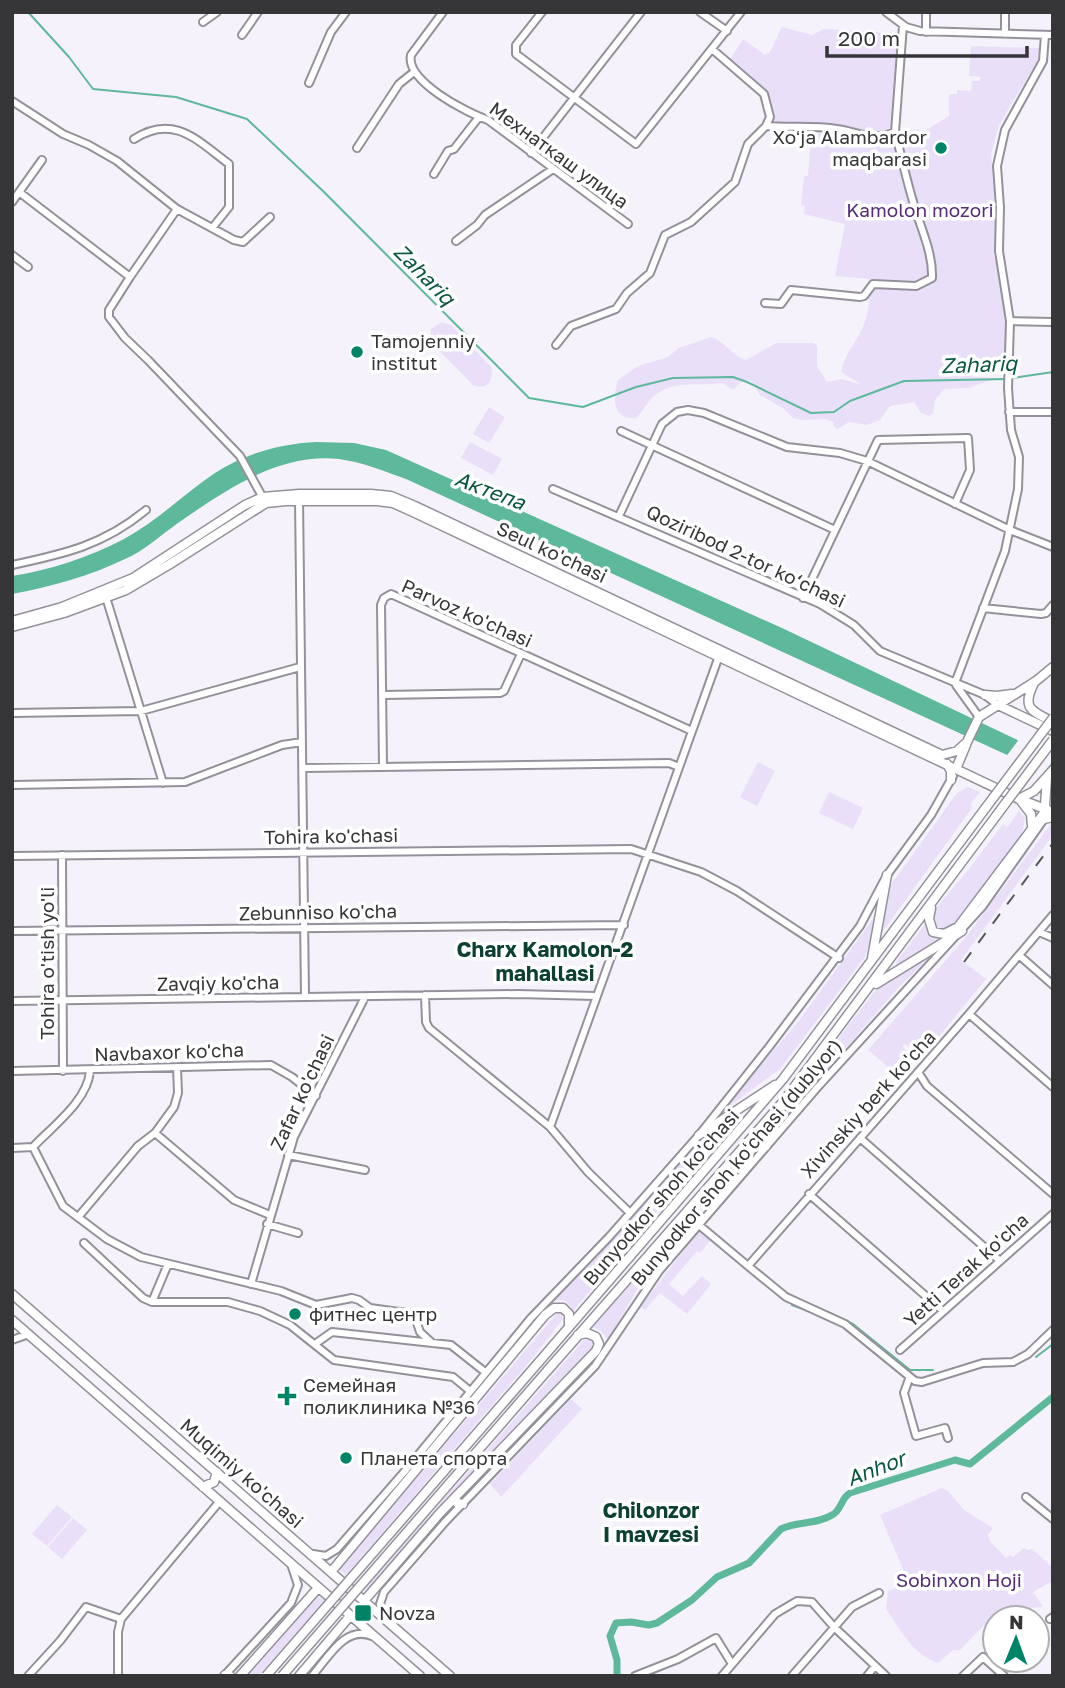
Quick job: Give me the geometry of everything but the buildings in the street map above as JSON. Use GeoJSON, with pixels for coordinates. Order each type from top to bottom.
{"type":"FeatureCollection","features":[{"type":"Feature","properties":{"kind":"main road","name":"Seul ko'chasi"},"geometry":{"type":"LineString","coordinates":[[12,627],[53,617],[147,579],[264,500],[299,497],[396,504],[1049,813]]}},
{"type":"Feature","properties":{"kind":"main road","name":"Seul ko'chasi"},"geometry":{"type":"LineString","coordinates":[[12,621],[105,595]]}},
{"type":"Feature","properties":{"kind":"main road","name":"Seul ko'chasi"},"geometry":{"type":"LineString","coordinates":[[719,657],[939,754],[953,753],[967,742]]}},
{"type":"Feature","properties":{"kind":"main road"},"geometry":{"type":"LineString","coordinates":[[956,769],[979,717],[1053,667]]}},
{"type":"Feature","properties":{"kind":"main road"},"geometry":{"type":"LineString","coordinates":[[1036,681],[1028,697],[1028,705],[1033,712],[1053,720]]}},
{"type":"Feature","properties":{"kind":"main road"},"geometry":{"type":"LineString","coordinates":[[985,695],[1001,696],[1018,692]]}},
{"type":"Feature","properties":{"kind":"main road"},"geometry":{"type":"LineString","coordinates":[[998,705],[1053,732]]}},
{"type":"Feature","properties":{"kind":"main road","name":"Bunyodkor shoh ko'chasi"},"geometry":{"type":"LineString","coordinates":[[266,1676],[783,1079],[1053,720]]}},
{"type":"Feature","properties":{"kind":"main road","name":"Bunyodkor shoh ko'chasi"},"geometry":{"type":"LineString","coordinates":[[282,1676],[783,1102],[1053,740]]}},
{"type":"Feature","properties":{"kind":"main road"},"geometry":{"type":"LineString","coordinates":[[964,753],[964,765],[969,775]]}},
{"type":"Feature","properties":{"kind":"main road"},"geometry":{"type":"LineString","coordinates":[[947,764],[951,771],[951,780]]}},
{"type":"Feature","properties":{"kind":"main road"},"geometry":{"type":"LineString","coordinates":[[1032,827],[1031,815],[1019,799],[1034,791],[1053,770]]}},
{"type":"Feature","properties":{"kind":"main road"},"geometry":{"type":"LineString","coordinates":[[1047,778],[1053,797]]}},
{"type":"Feature","properties":{"kind":"main road"},"geometry":{"type":"LineString","coordinates":[[933,902],[929,919],[933,932],[944,934],[955,929],[977,904],[1032,827],[1049,813],[1047,778]]}},
{"type":"Feature","properties":{"kind":"main road"},"geometry":{"type":"LineString","coordinates":[[871,962],[887,875]]}},
{"type":"Feature","properties":{"kind":"main road"},"geometry":{"type":"LineString","coordinates":[[871,987],[962,931]]}},
{"type":"Feature","properties":{"kind":"main road"},"geometry":{"type":"LineString","coordinates":[[699,1135],[783,1079]]}},
{"type":"Feature","properties":{"kind":"main road"},"geometry":{"type":"LineString","coordinates":[[766,1146],[783,1102]]}},
{"type":"Feature","properties":{"kind":"main road"},"geometry":{"type":"LineString","coordinates":[[12,1300],[13,1294]]}},
{"type":"Feature","properties":{"kind":"main road","name":"Muqimiy ko'chasi"},"geometry":{"type":"LineString","coordinates":[[13,1294],[450,1676]]}},
{"type":"Feature","properties":{"kind":"main road"},"geometry":{"type":"LineString","coordinates":[[331,1572],[545,1315],[554,1308],[564,1308],[569,1314],[569,1327]]}},
{"type":"Feature","properties":{"kind":"main road","name":"Muqimiy ko'chasi"},"geometry":{"type":"LineString","coordinates":[[12,1320],[421,1676]]}},
{"type":"Feature","properties":{"kind":"main road"},"geometry":{"type":"LineString","coordinates":[[364,1601],[598,1348],[596,1336],[587,1333],[578,1335]]}},
{"type":"Feature","properties":{"kind":"main road"},"geometry":{"type":"LineString","coordinates":[[203,1487],[214,1482],[217,1472]]}},
{"type":"Feature","properties":{"kind":"main road"},"geometry":{"type":"LineString","coordinates":[[240,1676],[318,1588]]}},
{"type":"Feature","properties":{"kind":"main road"},"geometry":{"type":"LineString","coordinates":[[299,1676],[350,1616]]}},
{"type":"Feature","properties":{"kind":"main road"},"geometry":{"type":"LineString","coordinates":[[225,1675],[230,1676]]}},
{"type":"Feature","properties":{"kind":"street"},"geometry":{"type":"LineString","coordinates":[[203,22],[217,12]]}},
{"type":"Feature","properties":{"kind":"street"},"geometry":{"type":"LineString","coordinates":[[243,35],[258,12]]}},
{"type":"Feature","properties":{"kind":"street"},"geometry":{"type":"LineString","coordinates":[[309,83],[325,43],[346,12]]}},
{"type":"Feature","properties":{"kind":"street"},"geometry":{"type":"LineString","coordinates":[[357,148],[399,84],[414,72],[410,60],[414,49],[443,12]]}},
{"type":"Feature","properties":{"kind":"street"},"geometry":{"type":"LineString","coordinates":[[542,12],[516,45],[516,54],[636,144],[741,12]]}},
{"type":"Feature","properties":{"kind":"street"},"geometry":{"type":"LineString","coordinates":[[531,153],[641,12]]}},
{"type":"Feature","properties":{"kind":"street"},"geometry":{"type":"LineString","coordinates":[[700,12],[727,31]]}},
{"type":"Feature","properties":{"kind":"street"},"geometry":{"type":"LineString","coordinates":[[886,12],[904,25],[926,32],[1049,35],[1043,61],[1008,123],[998,156],[996,176],[1000,207],[999,251],[1010,321],[1007,373],[1009,412],[1019,461],[1018,489],[1005,551],[955,683],[979,717]]}},
{"type":"Feature","properties":{"kind":"street"},"geometry":{"type":"LineString","coordinates":[[926,12],[926,32]]}},
{"type":"Feature","properties":{"kind":"street"},"geometry":{"type":"LineString","coordinates":[[1005,12],[1005,34]]}},
{"type":"Feature","properties":{"kind":"street"},"geometry":{"type":"LineString","coordinates":[[765,303],[781,304],[791,290],[860,297],[864,296],[873,284],[916,286],[932,278],[932,268],[895,132],[904,25]]}},
{"type":"Feature","properties":{"kind":"street"},"geometry":{"type":"LineString","coordinates":[[556,345],[571,326],[616,309],[627,293],[650,273],[665,234],[691,222],[735,181],[748,144],[770,117],[764,94],[712,49]]}},
{"type":"Feature","properties":{"kind":"street","name":"Мехнаткаш улица"},"geometry":{"type":"LineString","coordinates":[[414,72],[437,93],[488,120],[628,224]]}},
{"type":"Feature","properties":{"kind":"street"},"geometry":{"type":"LineString","coordinates":[[12,101],[63,134],[117,161],[177,209],[234,240],[243,242],[270,217]]}},
{"type":"Feature","properties":{"kind":"street"},"geometry":{"type":"LineString","coordinates":[[434,174],[448,151],[454,149],[479,117]]}},
{"type":"Feature","properties":{"kind":"street"},"geometry":{"type":"LineString","coordinates":[[765,126],[838,129],[859,136],[879,138],[895,132]]}},
{"type":"Feature","properties":{"kind":"street"},"geometry":{"type":"LineString","coordinates":[[134,139],[144,132],[168,128],[181,130],[229,164],[229,207],[213,227]]}},
{"type":"Feature","properties":{"kind":"street"},"geometry":{"type":"LineString","coordinates":[[12,202],[42,160]]}},
{"type":"Feature","properties":{"kind":"street"},"geometry":{"type":"LineString","coordinates":[[456,241],[477,225],[485,215],[553,169]]}},
{"type":"Feature","properties":{"kind":"street"},"geometry":{"type":"LineString","coordinates":[[19,192],[130,277]]}},
{"type":"Feature","properties":{"kind":"street"},"geometry":{"type":"LineString","coordinates":[[177,209],[109,310],[109,317],[140,355],[148,360],[238,454],[264,500]]}},
{"type":"Feature","properties":{"kind":"street"},"geometry":{"type":"LineString","coordinates":[[12,255],[28,267]]}},
{"type":"Feature","properties":{"kind":"street"},"geometry":{"type":"LineString","coordinates":[[1010,321],[1053,322]]}},
{"type":"Feature","properties":{"kind":"street","name":"Qoziribod 2-tor ko‘chasi"},"geometry":{"type":"LineString","coordinates":[[619,516],[666,419],[677,412],[688,410],[704,413],[787,447],[841,453],[867,461],[1010,530],[1053,547]]}},
{"type":"Feature","properties":{"kind":"street"},"geometry":{"type":"LineString","coordinates":[[1009,412],[1053,412]]}},
{"type":"Feature","properties":{"kind":"street"},"geometry":{"type":"LineString","coordinates":[[621,431],[835,530]]}},
{"type":"Feature","properties":{"kind":"street"},"geometry":{"type":"LineString","coordinates":[[803,598],[878,440],[968,438],[970,470],[956,504]]}},
{"type":"Feature","properties":{"kind":"street","name":"Qoziribod 2-tor ko‘chasi"},"geometry":{"type":"LineString","coordinates":[[553,489],[833,611],[854,625],[880,651],[985,695],[998,705]]}},
{"type":"Feature","properties":{"kind":"street"},"geometry":{"type":"LineString","coordinates":[[299,497],[306,997]]}},
{"type":"Feature","properties":{"kind":"street"},"geometry":{"type":"LineString","coordinates":[[12,565],[71,551],[103,539],[121,530],[146,510]]}},
{"type":"Feature","properties":{"kind":"street","name":"Parvoz ko'chasi"},"geometry":{"type":"LineString","coordinates":[[383,766],[381,605],[387,595],[391,594],[692,731]]}},
{"type":"Feature","properties":{"kind":"street"},"geometry":{"type":"LineString","coordinates":[[105,595],[163,783]]}},
{"type":"Feature","properties":{"kind":"street"},"geometry":{"type":"LineString","coordinates":[[983,608],[1041,614],[1046,613],[1053,605]]}},
{"type":"Feature","properties":{"kind":"street"},"geometry":{"type":"LineString","coordinates":[[383,695],[502,692],[521,654]]}},
{"type":"Feature","properties":{"kind":"street"},"geometry":{"type":"LineString","coordinates":[[550,1127],[719,657]]}},
{"type":"Feature","properties":{"kind":"street"},"geometry":{"type":"LineString","coordinates":[[12,713],[141,711],[300,667]]}},
{"type":"Feature","properties":{"kind":"street"},"geometry":{"type":"LineString","coordinates":[[12,785],[185,782],[282,745],[302,742]]}},
{"type":"Feature","properties":{"kind":"street"},"geometry":{"type":"LineString","coordinates":[[303,768],[669,763],[680,767]]}},
{"type":"Feature","properties":{"kind":"street"},"geometry":{"type":"LineString","coordinates":[[305,1549],[323,1556],[337,1549],[544,1303],[630,1213],[699,1135],[839,958],[866,918],[887,875],[931,815],[956,769]]}},
{"type":"Feature","properties":{"kind":"street","name":"Bunyodkor shoh koʻchasi (dublyor)"},"geometry":{"type":"LineString","coordinates":[[387,1621],[380,1609],[384,1592],[459,1501],[595,1366],[659,1271],[766,1146],[962,931],[1049,813]]}},
{"type":"Feature","properties":{"kind":"street","name":"Tohira ko'chasi"},"geometry":{"type":"LineString","coordinates":[[12,856],[631,849],[691,867],[737,891],[839,958]]}},
{"type":"Feature","properties":{"kind":"street","name":"Tohira o'tish yo'li"},"geometry":{"type":"LineString","coordinates":[[62,855],[63,1071]]}},
{"type":"Feature","properties":{"kind":"street","name":"Xivinskiy berk ko'cha"},"geometry":{"type":"LineString","coordinates":[[748,1266],[1053,915]]}},
{"type":"Feature","properties":{"kind":"street","name":"Zebunniso ko'cha"},"geometry":{"type":"LineString","coordinates":[[12,931],[624,925]]}},
{"type":"Feature","properties":{"kind":"street"},"geometry":{"type":"LineString","coordinates":[[1040,932],[1053,938]]}},
{"type":"Feature","properties":{"kind":"street"},"geometry":{"type":"LineString","coordinates":[[1020,956],[1053,985]]}},
{"type":"Feature","properties":{"kind":"street"},"geometry":{"type":"LineString","coordinates":[[425,995],[426,1022],[429,1028],[550,1127],[588,1172],[630,1213]]}},
{"type":"Feature","properties":{"kind":"street","name":"Zavqiy ko'cha"},"geometry":{"type":"LineString","coordinates":[[12,1001],[365,998],[425,995],[596,996]]}},
{"type":"Feature","properties":{"kind":"street","name":"Zafar ko'chasi"},"geometry":{"type":"LineString","coordinates":[[251,1284],[288,1155],[301,1123],[365,998]]}},
{"type":"Feature","properties":{"kind":"street"},"geometry":{"type":"LineString","coordinates":[[969,1014],[1053,1087]]}},
{"type":"Feature","properties":{"kind":"street","name":"Navbaxor ko'cha"},"geometry":{"type":"LineString","coordinates":[[12,1071],[271,1065],[316,1096]]}},
{"type":"Feature","properties":{"kind":"street"},"geometry":{"type":"LineString","coordinates":[[79,1216],[130,1155],[155,1133],[177,1100],[177,1067]]}},
{"type":"Feature","properties":{"kind":"street"},"geometry":{"type":"LineString","coordinates":[[12,1148],[33,1147],[84,1094],[90,1071]]}},
{"type":"Feature","properties":{"kind":"street"},"geometry":{"type":"LineString","coordinates":[[918,1072],[927,1086],[1053,1194]]}},
{"type":"Feature","properties":{"kind":"street"},"geometry":{"type":"LineString","coordinates":[[155,1133],[234,1200],[270,1215]]}},
{"type":"Feature","properties":{"kind":"street"},"geometry":{"type":"LineString","coordinates":[[860,1138],[999,1260]]}},
{"type":"Feature","properties":{"kind":"street"},"geometry":{"type":"LineString","coordinates":[[33,1147],[63,1206],[114,1243],[141,1257],[281,1292],[316,1305],[352,1298],[370,1308],[414,1314],[420,1332],[432,1343]]}},
{"type":"Feature","properties":{"kind":"street"},"geometry":{"type":"LineString","coordinates":[[288,1155],[365,1170]]}},
{"type":"Feature","properties":{"kind":"street"},"geometry":{"type":"LineString","coordinates":[[809,1194],[943,1311]]}},
{"type":"Feature","properties":{"kind":"street","name":"Yetti Terak ko'cha"},"geometry":{"type":"LineString","coordinates":[[900,1350],[1053,1214]]}},
{"type":"Feature","properties":{"kind":"street"},"geometry":{"type":"LineString","coordinates":[[267,1224],[298,1233]]}},
{"type":"Feature","properties":{"kind":"street"},"geometry":{"type":"LineString","coordinates":[[699,1225],[786,1297],[853,1329],[909,1378],[922,1382],[983,1363],[1013,1362],[1028,1354],[1053,1330]]}},
{"type":"Feature","properties":{"kind":"street"},"geometry":{"type":"LineString","coordinates":[[84,1243],[143,1298],[152,1302],[228,1302],[260,1311],[290,1325],[334,1360],[453,1377],[470,1391]]}},
{"type":"Feature","properties":{"kind":"street"},"geometry":{"type":"LineString","coordinates":[[152,1302],[168,1264]]}},
{"type":"Feature","properties":{"kind":"street"},"geometry":{"type":"LineString","coordinates":[[315,1343],[332,1332],[451,1345],[485,1372]]}},
{"type":"Feature","properties":{"kind":"street"},"geometry":{"type":"LineString","coordinates":[[12,1340],[29,1334]]}},
{"type":"Feature","properties":{"kind":"street"},"geometry":{"type":"LineString","coordinates":[[909,1378],[904,1393],[916,1436],[945,1428],[948,1438]]}},
{"type":"Feature","properties":{"kind":"street"},"geometry":{"type":"LineString","coordinates":[[1026,1497],[1053,1520]]}},
{"type":"Feature","properties":{"kind":"street"},"geometry":{"type":"LineString","coordinates":[[118,1676],[118,1632],[121,1619],[220,1502]]}},
{"type":"Feature","properties":{"kind":"street"},"geometry":{"type":"LineString","coordinates":[[225,1675],[290,1603],[295,1594],[298,1578],[286,1560]]}},
{"type":"Feature","properties":{"kind":"street"},"geometry":{"type":"LineString","coordinates":[[792,1676],[852,1606],[879,1593]]}},
{"type":"Feature","properties":{"kind":"street"},"geometry":{"type":"LineString","coordinates":[[722,1676],[775,1614],[797,1601],[812,1601],[834,1627],[886,1676]]}},
{"type":"Feature","properties":{"kind":"street"},"geometry":{"type":"LineString","coordinates":[[28,1676],[86,1607],[121,1619]]}},
{"type":"Feature","properties":{"kind":"street"},"geometry":{"type":"LineString","coordinates":[[312,1676],[350,1635],[363,1633],[378,1640]]}},
{"type":"Feature","properties":{"kind":"street"},"geometry":{"type":"LineString","coordinates":[[635,1676],[716,1638],[732,1664]]}},
{"type":"Feature","properties":{"kind":"street"},"geometry":{"type":"LineString","coordinates":[[963,1676],[983,1657],[1004,1676]]}},
{"type":"Feature","properties":{"kind":"street"},"geometry":{"type":"LineString","coordinates":[[867,1676],[875,1666]]}},
{"type":"Feature","properties":{"kind":"green space","name":"Kamolon mozori"},"geometry":{"type":"Polygon","coordinates":[[[782,27],[812,35],[824,29],[892,33],[892,44],[900,44],[894,129],[926,130],[949,116],[949,94],[957,94],[957,90],[971,91],[972,81],[980,81],[980,77],[969,76],[971,46],[1039,48],[1038,60],[999,125],[991,154],[996,215],[994,256],[1005,291],[1007,327],[1003,372],[960,366],[973,377],[997,378],[968,388],[944,389],[935,400],[933,413],[929,416],[921,413],[914,402],[890,406],[880,420],[867,425],[849,422],[837,429],[833,426],[834,422],[824,419],[793,418],[783,408],[760,395],[751,381],[743,380],[733,390],[722,383],[668,388],[653,397],[636,418],[623,416],[616,407],[615,400],[618,380],[638,366],[668,357],[679,348],[711,337],[746,360],[776,343],[814,343],[817,346],[817,366],[827,382],[842,379],[862,385],[841,372],[865,320],[871,279],[835,276],[845,224],[804,214],[805,206],[801,205],[804,176],[808,176],[812,125],[775,124],[767,92],[741,70],[727,64],[743,39],[765,55],[770,52],[782,27]]]}},
{"type":"Feature","properties":{"kind":"green space"},"geometry":{"type":"Polygon","coordinates":[[[442,322],[451,325],[491,367],[492,376],[488,383],[482,387],[473,385],[432,343],[431,329],[442,322]]]}},
{"type":"Feature","properties":{"kind":"green space"},"geometry":{"type":"Polygon","coordinates":[[[489,407],[505,417],[489,443],[473,434],[489,407]]]}},
{"type":"Feature","properties":{"kind":"green space"},"geometry":{"type":"Polygon","coordinates":[[[470,442],[502,459],[493,475],[461,458],[470,442]]]}},
{"type":"Feature","properties":{"kind":"green space"},"geometry":{"type":"Polygon","coordinates":[[[758,762],[775,771],[757,806],[740,797],[758,762]]]}},
{"type":"Feature","properties":{"kind":"green space"},"geometry":{"type":"Polygon","coordinates":[[[968,787],[980,792],[971,803],[972,808],[881,934],[890,886],[957,793],[968,787]]]}},
{"type":"Feature","properties":{"kind":"green space"},"geometry":{"type":"Polygon","coordinates":[[[829,792],[863,808],[853,829],[819,813],[829,792]]]}},
{"type":"Feature","properties":{"kind":"green space"},"geometry":{"type":"Polygon","coordinates":[[[1019,810],[1025,818],[1022,835],[959,922],[945,931],[939,930],[934,924],[936,908],[1003,824],[1008,827],[1019,810]]]}},
{"type":"Feature","properties":{"kind":"green space"},"geometry":{"type":"Polygon","coordinates":[[[1051,824],[1053,835],[961,960],[986,979],[928,1050],[915,1040],[909,1047],[905,1044],[902,1046],[906,1050],[900,1057],[911,1067],[901,1078],[868,1050],[966,937],[1051,824]]]}},
{"type":"Feature","properties":{"kind":"green space"},"geometry":{"type":"Polygon","coordinates":[[[875,916],[865,957],[780,1069],[721,1112],[798,1022],[875,916]]]}},
{"type":"Feature","properties":{"kind":"green space"},"geometry":{"type":"Polygon","coordinates":[[[925,924],[930,934],[940,939],[897,966],[896,962],[925,924]]]}},
{"type":"Feature","properties":{"kind":"green space"},"geometry":{"type":"Polygon","coordinates":[[[936,951],[899,987],[788,1114],[786,1112],[796,1093],[878,987],[936,951]]]}},
{"type":"Feature","properties":{"kind":"green space"},"geometry":{"type":"Polygon","coordinates":[[[747,1107],[678,1187],[666,1177],[692,1146],[747,1107]]]}},
{"type":"Feature","properties":{"kind":"green space"},"geometry":{"type":"Polygon","coordinates":[[[644,1201],[660,1208],[574,1310],[564,1300],[553,1300],[589,1264],[644,1201]]]}},
{"type":"Feature","properties":{"kind":"green space"},"geometry":{"type":"Polygon","coordinates":[[[687,1220],[690,1223],[643,1279],[608,1340],[601,1331],[593,1327],[687,1220]]]}},
{"type":"Feature","properties":{"kind":"green space"},"geometry":{"type":"Polygon","coordinates":[[[700,1230],[711,1240],[700,1253],[697,1251],[669,1284],[683,1296],[702,1276],[711,1284],[687,1314],[660,1293],[645,1310],[640,1307],[700,1230]]]}},
{"type":"Feature","properties":{"kind":"green space"},"geometry":{"type":"Polygon","coordinates":[[[558,1312],[562,1313],[563,1319],[532,1359],[346,1575],[339,1569],[558,1312]]]}},
{"type":"Feature","properties":{"kind":"green space"},"geometry":{"type":"Polygon","coordinates":[[[584,1340],[593,1340],[594,1348],[434,1514],[369,1588],[364,1590],[584,1340]]]}},
{"type":"Feature","properties":{"kind":"green space"},"geometry":{"type":"Polygon","coordinates":[[[571,1399],[582,1409],[501,1497],[490,1484],[571,1399]]]}},
{"type":"Feature","properties":{"kind":"green space","name":"Sobinxon Hoji"},"geometry":{"type":"Polygon","coordinates":[[[942,1488],[948,1491],[964,1510],[993,1528],[988,1535],[990,1541],[1006,1558],[1010,1555],[1013,1557],[1024,1548],[1032,1549],[1053,1568],[1053,1581],[1033,1592],[1041,1604],[981,1604],[981,1628],[960,1650],[953,1650],[938,1663],[914,1648],[886,1609],[888,1591],[909,1583],[880,1515],[942,1488]]]}},
{"type":"Feature","properties":{"kind":"green space"},"geometry":{"type":"Polygon","coordinates":[[[57,1505],[72,1517],[47,1546],[32,1534],[57,1505]]]}},
{"type":"Feature","properties":{"kind":"green space"},"geometry":{"type":"Polygon","coordinates":[[[73,1518],[87,1530],[62,1559],[48,1547],[73,1518]]]}},
{"type":"Feature","properties":{"kind":"green space"},"geometry":{"type":"Polygon","coordinates":[[[319,1597],[325,1600],[258,1676],[246,1676],[312,1600],[319,1597]]]}},
{"type":"Feature","properties":{"kind":"shaded area","name":"Актепа"},"geometry":{"type":"Polygon","coordinates":[[[316,442],[354,443],[386,450],[782,628],[1053,757],[1053,776],[406,479],[348,460],[317,459],[274,468],[215,498],[132,556],[84,576],[12,594],[12,576],[70,562],[124,539],[215,473],[239,460],[289,445],[316,442]]]}},
{"type":"Feature","properties":{"kind":"pier"},"geometry":{"type":"Polygon","coordinates":[[[1020,738],[1053,753],[1053,761],[1042,775],[1005,758],[1020,738]]]}},
{"type":"Feature","properties":{"kind":"waterway","name":"Zahariq"},"geometry":{"type":"LineString","coordinates":[[28,12],[69,57],[93,89],[176,97],[247,119],[324,192],[529,398],[583,407],[636,387],[673,378],[733,377],[811,413],[834,412],[850,401],[904,381],[1007,379]]}},
{"type":"Feature","properties":{"kind":"waterway","name":"Zahariq"},"geometry":{"type":"LineString","coordinates":[[1012,378],[1053,372]]}},
{"type":"Feature","properties":{"kind":"waterway"},"geometry":{"type":"LineString","coordinates":[[792,1305],[814,1313]]}},
{"type":"Feature","properties":{"kind":"waterway"},"geometry":{"type":"LineString","coordinates":[[821,1309],[853,1324],[910,1370],[933,1370]]}},
{"type":"Feature","properties":{"kind":"waterway"},"geometry":{"type":"LineString","coordinates":[[1036,1357],[1053,1344]]}},
{"type":"Feature","properties":{"kind":"waterway","name":"Anhor"},"geometry":{"type":"LineString","coordinates":[[617,1676],[617,1660],[610,1636],[616,1623],[657,1623],[692,1600],[717,1577],[749,1563],[781,1529],[832,1515],[850,1493],[955,1460],[970,1464],[1053,1397]]}},
{"type":"Feature","properties":{"kind":"railway"},"geometry":{"type":"LineString","coordinates":[[964,962],[1053,843]]}},
{"type":"Feature","properties":{"kind":"place","name":"Xoʻja Alambardor maqbarasi"},"geometry":{"type":"Point","coordinates":[941,148]}},
{"type":"Feature","properties":{"kind":"place","name":"Tamojenniy institut"},"geometry":{"type":"Point","coordinates":[357,352]}},
{"type":"Feature","properties":{"kind":"place","name":"фитнес центр"},"geometry":{"type":"Point","coordinates":[295,1314]}},
{"type":"Feature","properties":{"kind":"place","name":"Семейная поликлиника №36"},"geometry":{"type":"Point","coordinates":[287,1396]}},
{"type":"Feature","properties":{"kind":"place","name":"Планета спорта"},"geometry":{"type":"Point","coordinates":[346,1458]}},
{"type":"Feature","properties":{"kind":"place","name":"Novza"},"geometry":{"type":"Point","coordinates":[363,1613]}},
{"type":"Feature","properties":{"kind":"district","name":"Charx Kamolon-2 mahallasi"},"geometry":{"type":"Point","coordinates":[545,962]}},
{"type":"Feature","properties":{"kind":"district","name":"Chilonzor I mavzesi"},"geometry":{"type":"Point","coordinates":[651,1523]}}]}
